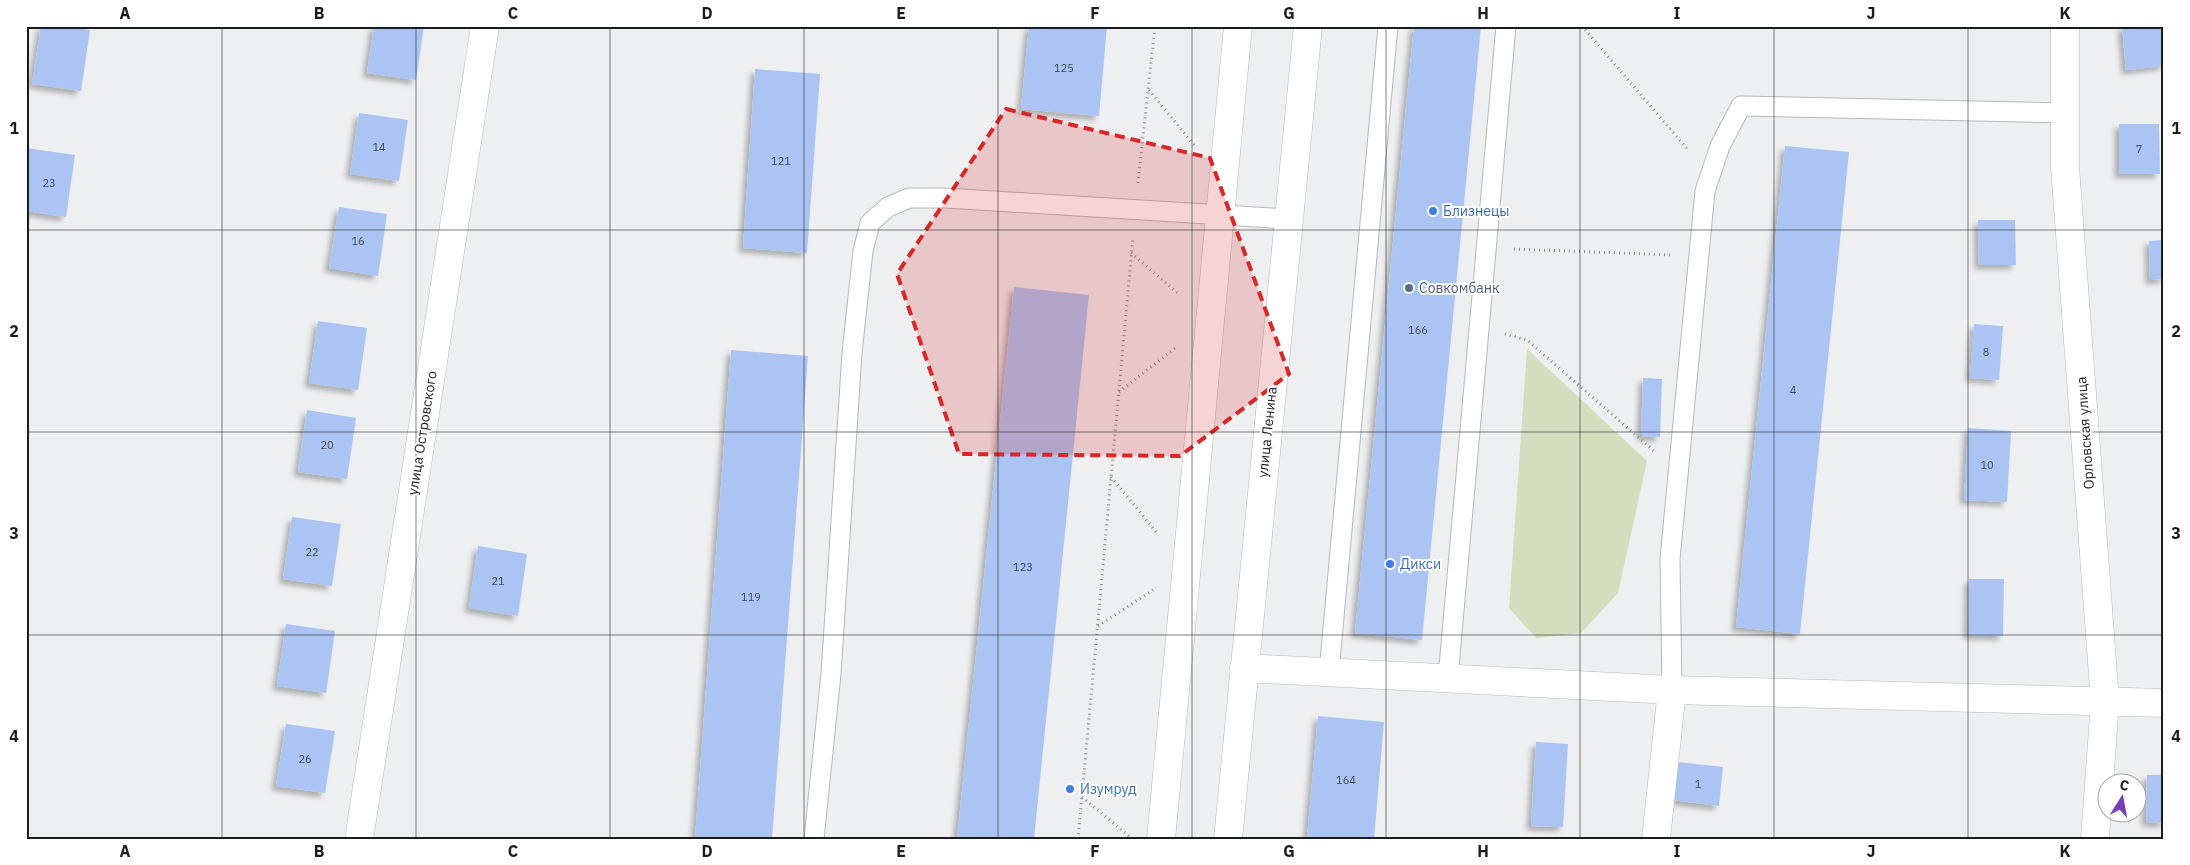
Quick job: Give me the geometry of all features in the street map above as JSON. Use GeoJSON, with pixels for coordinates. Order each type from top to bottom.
{"type":"FeatureCollection","features":[{"type":"Feature","properties":{"kind":"street","name":"улица Островского"},"geometry":{"type":"LineString","coordinates":[[359,839],[486,26]]}},
{"type":"Feature","properties":{"kind":"street"},"geometry":{"type":"LineString","coordinates":[[1161,839],[1238,26]]}},
{"type":"Feature","properties":{"kind":"street","name":"улица Ленина"},"geometry":{"type":"LineString","coordinates":[[1228,839],[1308,26]]}},
{"type":"Feature","properties":{"kind":"street","name":"Орловская улица"},"geometry":{"type":"LineString","coordinates":[[2065,26],[2066,177],[2105,702],[2094,839]]}},
{"type":"Feature","properties":{"kind":"street"},"geometry":{"type":"LineString","coordinates":[[1244,668],[1672,690],[2164,703]]}},
{"type":"Feature","properties":{"kind":"street"},"geometry":{"type":"LineString","coordinates":[[1656,839],[1672,690]]}},
{"type":"Feature","properties":{"kind":"lane"},"geometry":{"type":"LineString","coordinates":[[1329,672],[1388,26]]}},
{"type":"Feature","properties":{"kind":"lane"},"geometry":{"type":"LineString","coordinates":[[1448,678],[1506,26]]}},
{"type":"Feature","properties":{"kind":"lane"},"geometry":{"type":"LineString","coordinates":[[1672,690],[1670,559],[1705,191],[1720,146],[1741,106],[2065,114]]}},
{"type":"Feature","properties":{"kind":"lane"},"geometry":{"type":"LineString","coordinates":[[814,839],[831,674],[852,353],[863,251],[870,223],[888,207],[909,198],[946,198],[1288,219]]}},
{"type":"Feature","properties":{"kind":"path"},"geometry":{"type":"LineString","coordinates":[[1078,839],[1135,210],[1155,26]]}},
{"type":"Feature","properties":{"kind":"path"},"geometry":{"type":"LineString","coordinates":[[1582,26],[1710,176]]}},
{"type":"Feature","properties":{"kind":"path"},"geometry":{"type":"LineString","coordinates":[[1148,90],[1223,180]]}},
{"type":"Feature","properties":{"kind":"path"},"geometry":{"type":"LineString","coordinates":[[1486,248],[1699,256]]}},
{"type":"Feature","properties":{"kind":"path"},"geometry":{"type":"LineString","coordinates":[[1118,392],[1210,321],[1131,253]]}},
{"type":"Feature","properties":{"kind":"path"},"geometry":{"type":"LineString","coordinates":[[1479,328],[1527,340],[1678,473]]}},
{"type":"Feature","properties":{"kind":"path"},"geometry":{"type":"LineString","coordinates":[[1097,626],[1186,568],[1111,477]]}},
{"type":"Feature","properties":{"kind":"path"},"geometry":{"type":"LineString","coordinates":[[1082,798],[1132,839]]}},
{"type":"Feature","properties":{"kind":"highlighted area"},"geometry":{"type":"Polygon","coordinates":[[[1006,109],[1210,158],[1289,374],[1180,456],[959,454],[897,274],[1006,109]]]}},
{"type":"Feature","properties":{"kind":"green space"},"geometry":{"type":"Polygon","coordinates":[[[1527,349],[1647,461],[1618,593],[1581,633],[1536,638],[1509,608],[1527,349]]]}},
{"type":"Feature","properties":{"kind":"building"},"geometry":{"type":"Polygon","coordinates":[[[41,26],[67,26],[90,30],[81,91],[32,84],[41,26]]]}},
{"type":"Feature","properties":{"kind":"building"},"geometry":{"type":"Polygon","coordinates":[[[374,26],[424,26],[416,80],[367,73],[374,26]]]}},
{"type":"Feature","properties":{"kind":"building"},"geometry":{"type":"Polygon","coordinates":[[[1029,26],[1107,26],[1099,116],[1021,109],[1029,26]]]}},
{"type":"Feature","properties":{"kind":"building"},"geometry":{"type":"Polygon","coordinates":[[[1414,26],[1481,26],[1422,640],[1355,633],[1414,26]]]}},
{"type":"Feature","properties":{"kind":"building"},"geometry":{"type":"Polygon","coordinates":[[[2122,26],[2164,26],[2164,66],[2126,70],[2122,26]]]}},
{"type":"Feature","properties":{"kind":"building"},"geometry":{"type":"Polygon","coordinates":[[[755,69],[820,74],[807,253],[743,248],[755,69]]]}},
{"type":"Feature","properties":{"kind":"building"},"geometry":{"type":"Polygon","coordinates":[[[359,113],[408,120],[399,181],[350,174],[359,113]]]}},
{"type":"Feature","properties":{"kind":"building"},"geometry":{"type":"Polygon","coordinates":[[[2119,124],[2159,124],[2160,174],[2119,174],[2119,124]]]}},
{"type":"Feature","properties":{"kind":"building"},"geometry":{"type":"Polygon","coordinates":[[[1785,146],[1849,152],[1800,634],[1736,627],[1785,146]]]}},
{"type":"Feature","properties":{"kind":"building"},"geometry":{"type":"Polygon","coordinates":[[[26,148],[75,155],[66,217],[26,211],[26,148]]]}},
{"type":"Feature","properties":{"kind":"building"},"geometry":{"type":"Polygon","coordinates":[[[339,207],[387,214],[378,276],[329,268],[339,207]]]}},
{"type":"Feature","properties":{"kind":"building"},"geometry":{"type":"Polygon","coordinates":[[[1978,220],[2015,220],[2016,265],[1979,265],[1978,220]]]}},
{"type":"Feature","properties":{"kind":"building"},"geometry":{"type":"Polygon","coordinates":[[[2164,240],[2164,279],[2150,280],[2149,241],[2164,240]]]}},
{"type":"Feature","properties":{"kind":"building"},"geometry":{"type":"Polygon","coordinates":[[[1014,287],[1089,295],[1034,839],[957,839],[1014,287]]]}},
{"type":"Feature","properties":{"kind":"building"},"geometry":{"type":"Polygon","coordinates":[[[318,321],[367,328],[358,390],[309,383],[318,321]]]}},
{"type":"Feature","properties":{"kind":"building"},"geometry":{"type":"Polygon","coordinates":[[[1974,324],[2003,326],[1999,380],[1970,378],[1974,324]]]}},
{"type":"Feature","properties":{"kind":"building"},"geometry":{"type":"Polygon","coordinates":[[[731,350],[808,356],[772,839],[695,839],[731,350]]]}},
{"type":"Feature","properties":{"kind":"building"},"geometry":{"type":"Polygon","coordinates":[[[1643,378],[1662,379],[1660,437],[1641,436],[1643,378]]]}},
{"type":"Feature","properties":{"kind":"building"},"geometry":{"type":"Polygon","coordinates":[[[307,410],[356,418],[347,479],[298,472],[307,410]]]}},
{"type":"Feature","properties":{"kind":"building"},"geometry":{"type":"Polygon","coordinates":[[[1968,428],[2011,431],[2007,502],[1964,500],[1968,428]]]}},
{"type":"Feature","properties":{"kind":"building"},"geometry":{"type":"Polygon","coordinates":[[[292,517],[341,524],[332,586],[283,579],[292,517]]]}},
{"type":"Feature","properties":{"kind":"building"},"geometry":{"type":"Polygon","coordinates":[[[478,546],[527,554],[518,616],[469,608],[478,546]]]}},
{"type":"Feature","properties":{"kind":"building"},"geometry":{"type":"Polygon","coordinates":[[[1969,579],[2004,579],[2003,636],[1968,635],[1969,579]]]}},
{"type":"Feature","properties":{"kind":"building"},"geometry":{"type":"Polygon","coordinates":[[[286,624],[335,631],[326,693],[277,686],[286,624]]]}},
{"type":"Feature","properties":{"kind":"building"},"geometry":{"type":"Polygon","coordinates":[[[1318,716],[1384,722],[1374,839],[1307,839],[1318,716]]]}},
{"type":"Feature","properties":{"kind":"building"},"geometry":{"type":"Polygon","coordinates":[[[286,724],[335,731],[325,793],[276,786],[286,724]]]}},
{"type":"Feature","properties":{"kind":"building"},"geometry":{"type":"Polygon","coordinates":[[[1536,742],[1568,744],[1563,827],[1531,826],[1536,742]]]}},
{"type":"Feature","properties":{"kind":"building"},"geometry":{"type":"Polygon","coordinates":[[[1677,762],[1723,767],[1719,806],[1673,800],[1677,762]]]}},
{"type":"Feature","properties":{"kind":"building"},"geometry":{"type":"Polygon","coordinates":[[[2148,775],[2164,775],[2164,823],[2146,822],[2148,822],[2148,775]]]}},
{"type":"Feature","properties":{"kind":"place","name":"Близнецы"},"geometry":{"type":"Point","coordinates":[1433,211]}},
{"type":"Feature","properties":{"kind":"place","name":"Совкомбанк"},"geometry":{"type":"Point","coordinates":[1409,288]}},
{"type":"Feature","properties":{"kind":"place","name":"Дикси"},"geometry":{"type":"Point","coordinates":[1390,564]}},
{"type":"Feature","properties":{"kind":"place","name":"Изумруд"},"geometry":{"type":"Point","coordinates":[1070,789]}}]}
